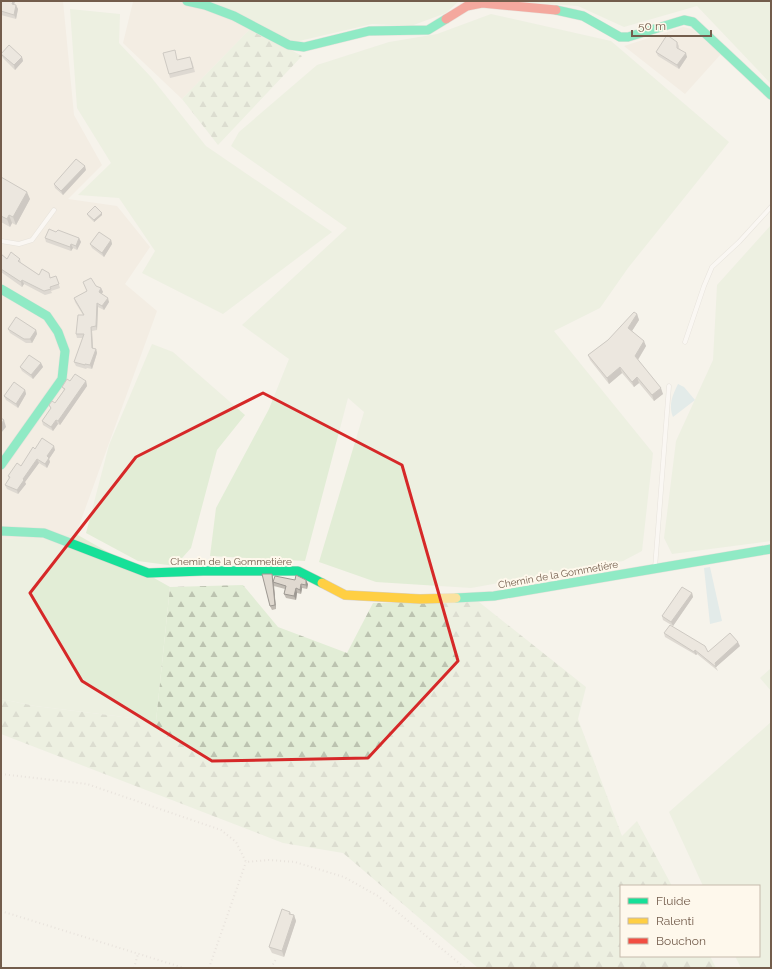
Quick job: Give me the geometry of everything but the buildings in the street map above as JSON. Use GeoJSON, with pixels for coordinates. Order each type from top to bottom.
{"type":"FeatureCollection","features":[{"type":"Feature","properties":{"kind":"street"},"geometry":{"type":"LineString","coordinates":[[187,1],[205,5],[234,16],[289,45],[304,47],[369,31],[428,30],[467,6],[482,3],[558,10],[583,16],[620,37],[628,37],[684,20],[693,22],[771,95]]}},
{"type":"Feature","properties":{"kind":"street"},"geometry":{"type":"LineString","coordinates":[[1,289],[47,316],[58,332],[65,351],[62,379],[1,465]]}},
{"type":"Feature","properties":{"kind":"street","name":"Chemin de la Gommetière"},"geometry":{"type":"LineString","coordinates":[[1,531],[44,533],[148,573],[203,571],[298,572],[345,595],[420,599],[494,596],[771,549]]}},
{"type":"Feature","properties":{"kind":"lane"},"geometry":{"type":"LineString","coordinates":[[685,342],[712,267],[739,242],[771,207]]}},
{"type":"Feature","properties":{"kind":"lane"},"geometry":{"type":"LineString","coordinates":[[1,241],[19,244],[32,240],[54,210]]}},
{"type":"Feature","properties":{"kind":"lane"},"geometry":{"type":"LineString","coordinates":[[655,569],[669,386]]}},
{"type":"Feature","properties":{"kind":"path"},"geometry":{"type":"LineString","coordinates":[[1,774],[87,784],[221,830],[236,842],[246,862],[209,968]]}},
{"type":"Feature","properties":{"kind":"path"},"geometry":{"type":"LineString","coordinates":[[246,862],[269,860],[295,862],[344,877],[378,896],[465,968]]}},
{"type":"Feature","properties":{"kind":"path"},"geometry":{"type":"LineString","coordinates":[[1,911],[184,968]]}},
{"type":"Feature","properties":{"kind":"path"},"geometry":{"type":"LineString","coordinates":[[134,968],[138,954]]}},
{"type":"Feature","properties":{"kind":"path"},"geometry":{"type":"LineString","coordinates":[[271,968],[276,959]]}},
{"type":"Feature","properties":{"kind":"highlighted area"},"geometry":{"type":"Polygon","coordinates":[[[263,393],[402,465],[458,661],[368,758],[212,761],[82,681],[30,593],[136,457],[263,393]]]}},
{"type":"Feature","properties":{"kind":"shaded area"},"geometry":{"type":"Polygon","coordinates":[[[1,1],[63,1],[74,115],[102,165],[68,199],[117,206],[150,247],[125,284],[157,311],[76,534],[1,539],[1,1]]]}},
{"type":"Feature","properties":{"kind":"shaded area"},"geometry":{"type":"Polygon","coordinates":[[[125,1],[204,1],[254,25],[182,99],[123,43],[133,2],[125,1]]]}},
{"type":"Feature","properties":{"kind":"shaded area"},"geometry":{"type":"Polygon","coordinates":[[[683,27],[692,29],[721,54],[685,94],[624,46],[683,27]]]}},
{"type":"Feature","properties":{"kind":"shaded area"},"geometry":{"type":"Polygon","coordinates":[[[678,384],[684,387],[695,400],[673,417],[671,404],[678,384]]]}},
{"type":"Feature","properties":{"kind":"shaded area"},"geometry":{"type":"Polygon","coordinates":[[[710,567],[722,621],[710,624],[704,568],[710,567]]]}},
{"type":"Feature","properties":{"kind":"green space"},"geometry":{"type":"Polygon","coordinates":[[[204,1],[459,1],[446,13],[411,26],[372,24],[295,42],[204,1]]]}},
{"type":"Feature","properties":{"kind":"green space"},"geometry":{"type":"Polygon","coordinates":[[[506,1],[771,1],[771,84],[697,6],[624,27],[578,6],[506,1]]]}},
{"type":"Feature","properties":{"kind":"green space"},"geometry":{"type":"Polygon","coordinates":[[[70,9],[120,14],[119,43],[151,77],[206,146],[332,232],[223,314],[142,273],[155,251],[119,198],[78,195],[111,163],[77,108],[70,9]]]}},
{"type":"Feature","properties":{"kind":"green space"},"geometry":{"type":"Polygon","coordinates":[[[491,14],[611,41],[729,142],[628,268],[600,308],[554,331],[653,453],[642,551],[623,561],[471,588],[376,582],[319,562],[364,412],[348,398],[305,561],[210,556],[216,508],[269,409],[289,359],[242,325],[347,228],[231,146],[239,132],[317,65],[389,42],[437,34],[491,14]]]}},
{"type":"Feature","properties":{"kind":"green space"},"geometry":{"type":"Polygon","coordinates":[[[251,28],[302,56],[218,145],[182,99],[251,28]]]}},
{"type":"Feature","properties":{"kind":"green space"},"geometry":{"type":"Polygon","coordinates":[[[771,225],[771,541],[672,554],[664,538],[676,441],[713,360],[717,285],[771,225]]]}},
{"type":"Feature","properties":{"kind":"green space"},"geometry":{"type":"Polygon","coordinates":[[[152,344],[173,352],[245,415],[217,450],[191,548],[175,566],[138,561],[86,533],[109,445],[152,344]]]}},
{"type":"Feature","properties":{"kind":"green space"},"geometry":{"type":"Polygon","coordinates":[[[76,534],[170,587],[156,721],[35,706],[1,699],[1,539],[76,534]]]}},
{"type":"Feature","properties":{"kind":"green space"},"geometry":{"type":"Polygon","coordinates":[[[243,585],[278,627],[347,653],[373,603],[479,602],[586,687],[578,719],[622,836],[637,821],[671,885],[620,885],[620,957],[710,957],[716,968],[478,968],[343,853],[283,843],[1,734],[1,699],[35,706],[156,721],[170,587],[243,585]]]}},
{"type":"Feature","properties":{"kind":"green space"},"geometry":{"type":"Polygon","coordinates":[[[771,668],[771,691],[760,678],[771,668]]]}},
{"type":"Feature","properties":{"kind":"green space"},"geometry":{"type":"Polygon","coordinates":[[[771,722],[771,968],[741,968],[736,957],[760,957],[760,885],[703,885],[669,812],[771,722]]]}},
{"type":"Feature","properties":{"kind":"traffic: fast"},"geometry":{"type":"LineString","coordinates":[[187,1],[205,5],[234,16],[289,45],[304,47],[369,31],[428,30],[446,19]]}},
{"type":"Feature","properties":{"kind":"traffic: fast"},"geometry":{"type":"LineString","coordinates":[[556,10],[583,16],[620,37],[628,37],[684,20],[693,22],[771,95]]}},
{"type":"Feature","properties":{"kind":"traffic: fast"},"geometry":{"type":"LineString","coordinates":[[1,289],[47,316],[58,332],[65,351],[62,379],[1,465]]}},
{"type":"Feature","properties":{"kind":"traffic: fast"},"geometry":{"type":"LineString","coordinates":[[1,531],[44,533],[148,573],[203,571],[298,571],[322,583]]}},
{"type":"Feature","properties":{"kind":"traffic: fast"},"geometry":{"type":"LineString","coordinates":[[456,598],[494,596],[771,549]]}},
{"type":"Feature","properties":{"kind":"traffic: slow"},"geometry":{"type":"LineString","coordinates":[[322,583],[345,595],[420,599],[456,598]]}},
{"type":"Feature","properties":{"kind":"traffic: jam"},"geometry":{"type":"LineString","coordinates":[[446,19],[467,6],[482,3],[556,10]]}}]}
